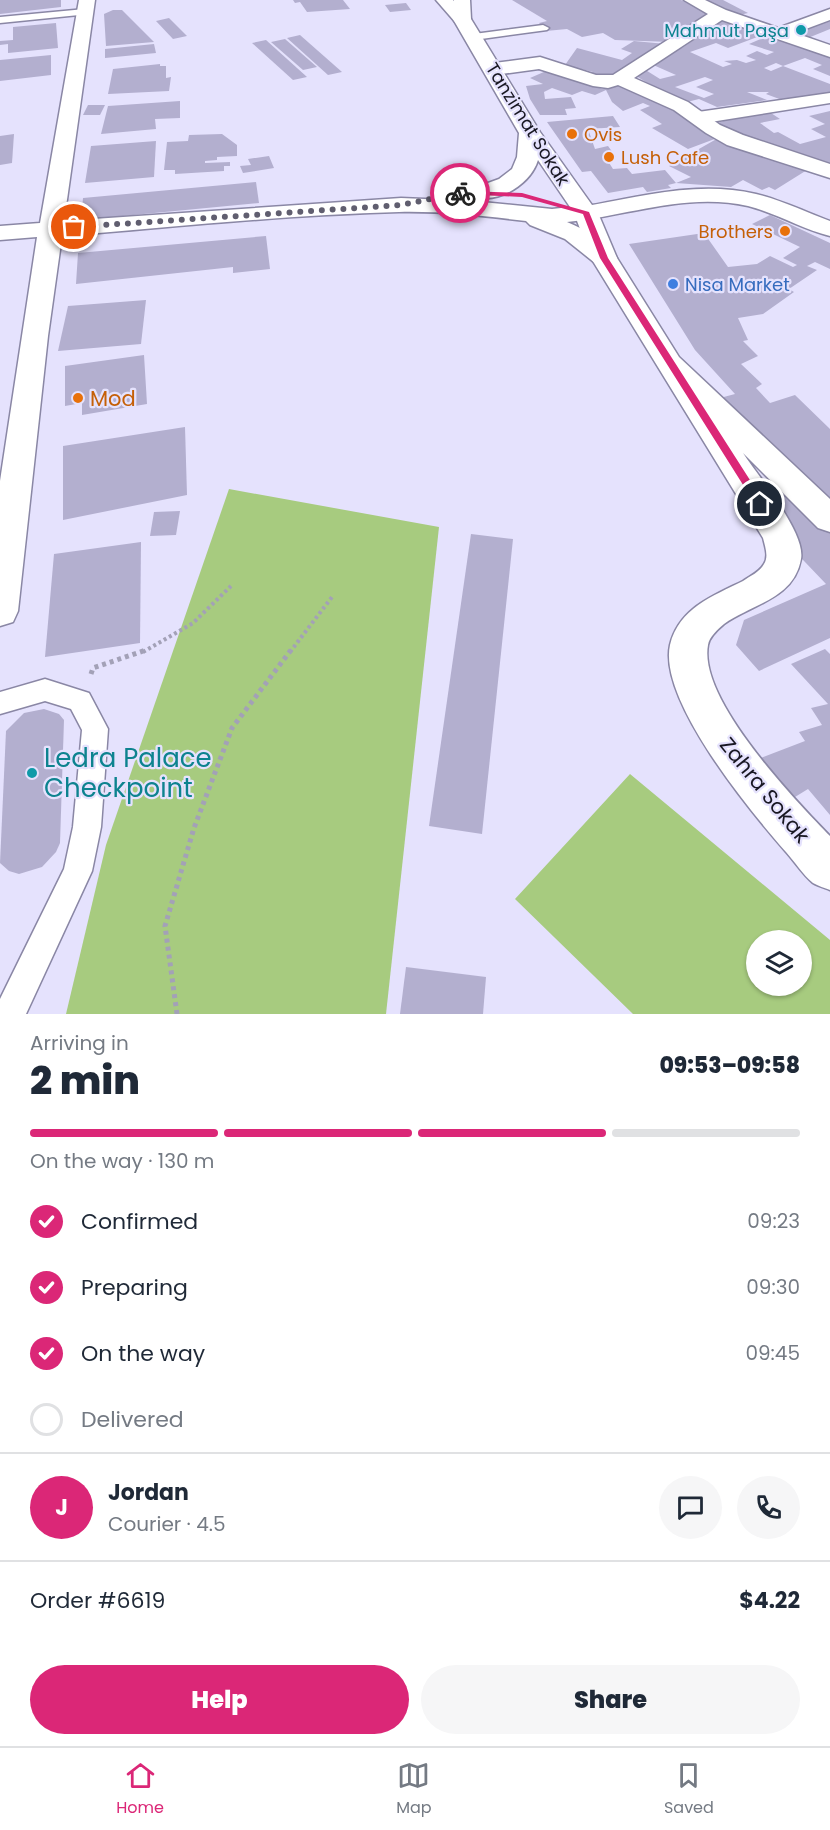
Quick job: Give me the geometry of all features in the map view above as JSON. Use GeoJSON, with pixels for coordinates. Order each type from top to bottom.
{"type":"FeatureCollection","features":[{"type":"Feature","properties":{"kind":"street","name":"Tanzimat Sokak"},"geometry":{"type":"LineString","coordinates":[[444,0],[467,22],[530,133],[586,213],[604,258],[669,363],[830,519]]}},
{"type":"Feature","properties":{"kind":"street"},"geometry":{"type":"LineString","coordinates":[[692,0],[720,14],[830,51]]}},
{"type":"Feature","properties":{"kind":"street"},"geometry":{"type":"LineString","coordinates":[[0,610],[51,229],[86,6]]}},
{"type":"Feature","properties":{"kind":"street"},"geometry":{"type":"LineString","coordinates":[[494,69],[540,63],[593,80],[608,82],[620,79],[720,14]]}},
{"type":"Feature","properties":{"kind":"street"},"geometry":{"type":"LineString","coordinates":[[780,33],[830,14]]}},
{"type":"Feature","properties":{"kind":"street"},"geometry":{"type":"LineString","coordinates":[[620,79],[681,106],[735,140],[830,171]]}},
{"type":"Feature","properties":{"kind":"street"},"geometry":{"type":"LineString","coordinates":[[698,118],[830,98]]}},
{"type":"Feature","properties":{"kind":"street"},"geometry":{"type":"LineString","coordinates":[[485,192],[508,185],[523,172],[530,152],[530,133]]}},
{"type":"Feature","properties":{"kind":"street"},"geometry":{"type":"LineString","coordinates":[[401,205],[438,196],[485,192],[522,195],[586,213]]}},
{"type":"Feature","properties":{"kind":"street"},"geometry":{"type":"LineString","coordinates":[[0,233],[401,205],[552,216],[586,213],[679,196],[708,194],[753,200],[830,229]]}},
{"type":"Feature","properties":{"kind":"street"},"geometry":{"type":"LineString","coordinates":[[507,212],[574,233],[588,241],[604,258]]}},
{"type":"Feature","properties":{"kind":"street","name":"Zahra Sokak"},"geometry":{"type":"LineString","coordinates":[[669,363],[780,536],[786,556],[785,565],[776,578],[715,610],[703,620],[688,645],[693,679],[730,750],[783,819],[830,867]]}},
{"type":"Feature","properties":{"kind":"lane"},"geometry":{"type":"LineString","coordinates":[[0,20],[86,6]]}},
{"type":"Feature","properties":{"kind":"lane"},"geometry":{"type":"LineString","coordinates":[[467,22],[541,26]]}},
{"type":"Feature","properties":{"kind":"lane"},"geometry":{"type":"LineString","coordinates":[[0,703],[45,690],[80,701],[95,729],[87,827],[78,871],[28,980],[9,1014]]}},
{"type":"Feature","properties":{"kind":"path"},"geometry":{"type":"LineString","coordinates":[[80,701],[93,668],[138,655],[193,623],[231,586]]}},
{"type":"Feature","properties":{"kind":"path"},"geometry":{"type":"LineString","coordinates":[[177,1014],[165,926],[194,828],[232,728],[332,597]]}},
{"type":"Feature","properties":{"kind":"green space"},"geometry":{"type":"Polygon","coordinates":[[[229,489],[439,527],[386,1014],[66,1014],[106,845],[229,489]]]}},
{"type":"Feature","properties":{"kind":"green space"},"geometry":{"type":"Polygon","coordinates":[[[630,774],[830,940],[830,1014],[633,1014],[515,899],[630,774]]]}},
{"type":"Feature","properties":{"kind":"building"},"geometry":{"type":"Polygon","coordinates":[[[0,0],[61,0],[61,7],[0,14],[0,0]]]}},
{"type":"Feature","properties":{"kind":"building"},"geometry":{"type":"Polygon","coordinates":[[[293,0],[343,0],[350,9],[307,12],[300,2],[295,3],[293,0]]]}},
{"type":"Feature","properties":{"kind":"building"},"geometry":{"type":"Polygon","coordinates":[[[512,0],[681,0],[710,14],[671,42],[615,40],[603,33],[582,37],[567,29],[546,31],[539,23],[547,21],[512,0]]]}},
{"type":"Feature","properties":{"kind":"building"},"geometry":{"type":"Polygon","coordinates":[[[702,0],[723,0],[748,13],[735,16],[702,0]]]}},
{"type":"Feature","properties":{"kind":"building"},"geometry":{"type":"Polygon","coordinates":[[[406,3],[411,10],[390,12],[385,5],[406,3]]]}},
{"type":"Feature","properties":{"kind":"building"},"geometry":{"type":"Polygon","coordinates":[[[113,10],[122,10],[154,42],[106,46],[104,14],[113,10]]]}},
{"type":"Feature","properties":{"kind":"building"},"geometry":{"type":"Polygon","coordinates":[[[169,18],[187,36],[173,39],[156,21],[169,18]]]}},
{"type":"Feature","properties":{"kind":"building"},"geometry":{"type":"Polygon","coordinates":[[[725,19],[765,34],[728,48],[716,43],[690,52],[723,67],[732,64],[724,61],[737,60],[746,63],[756,60],[746,56],[757,51],[767,55],[774,52],[749,44],[772,34],[830,58],[830,76],[813,69],[822,65],[805,58],[783,66],[830,84],[830,92],[813,97],[782,100],[766,94],[769,92],[747,92],[767,100],[717,107],[699,99],[683,103],[641,85],[651,85],[636,76],[644,69],[660,79],[676,75],[651,64],[679,47],[682,48],[725,19]],[[776,63],[764,68],[771,71],[783,66],[776,63]],[[705,77],[675,87],[704,98],[714,94],[696,87],[713,80],[705,77]]]}},
{"type":"Feature","properties":{"kind":"building"},"geometry":{"type":"Polygon","coordinates":[[[830,21],[830,29],[808,38],[797,33],[830,21]]]}},
{"type":"Feature","properties":{"kind":"building"},"geometry":{"type":"Polygon","coordinates":[[[56,23],[58,48],[8,53],[8,44],[0,45],[0,41],[13,40],[13,27],[56,23]]]}},
{"type":"Feature","properties":{"kind":"building"},"geometry":{"type":"Polygon","coordinates":[[[300,35],[342,72],[328,75],[287,38],[300,35]]]}},
{"type":"Feature","properties":{"kind":"building"},"geometry":{"type":"Polygon","coordinates":[[[285,39],[317,67],[303,70],[271,42],[285,39]]]}},
{"type":"Feature","properties":{"kind":"building"},"geometry":{"type":"Polygon","coordinates":[[[266,40],[307,77],[293,80],[252,43],[266,40]]]}},
{"type":"Feature","properties":{"kind":"building"},"geometry":{"type":"Polygon","coordinates":[[[634,41],[666,44],[610,77],[588,74],[593,72],[565,65],[577,48],[622,60],[632,53],[621,49],[634,41]]]}},
{"type":"Feature","properties":{"kind":"building"},"geometry":{"type":"Polygon","coordinates":[[[154,44],[156,53],[105,58],[105,49],[154,44]]]}},
{"type":"Feature","properties":{"kind":"building"},"geometry":{"type":"Polygon","coordinates":[[[51,55],[51,75],[0,81],[0,60],[51,55]]]}},
{"type":"Feature","properties":{"kind":"building"},"geometry":{"type":"Polygon","coordinates":[[[160,64],[160,66],[166,66],[166,78],[171,77],[169,91],[108,94],[113,69],[160,64]]]}},
{"type":"Feature","properties":{"kind":"building"},"geometry":{"type":"Polygon","coordinates":[[[553,68],[567,77],[603,89],[623,85],[685,114],[681,116],[720,137],[688,149],[652,128],[662,124],[640,110],[650,106],[643,103],[623,111],[612,102],[606,90],[595,95],[582,91],[572,95],[552,88],[544,92],[545,99],[571,97],[576,108],[565,109],[567,115],[540,115],[530,99],[526,86],[543,84],[530,78],[553,68]]]}},
{"type":"Feature","properties":{"kind":"building"},"geometry":{"type":"Polygon","coordinates":[[[180,101],[180,118],[155,119],[156,129],[101,134],[108,106],[180,101]]]}},
{"type":"Feature","properties":{"kind":"building"},"geometry":{"type":"Polygon","coordinates":[[[88,105],[105,105],[100,115],[83,115],[88,105]]]}},
{"type":"Feature","properties":{"kind":"building"},"geometry":{"type":"Polygon","coordinates":[[[765,109],[780,119],[760,123],[774,133],[778,132],[800,144],[826,137],[811,129],[825,124],[809,116],[830,111],[830,168],[715,124],[726,120],[725,118],[765,109]]]}},
{"type":"Feature","properties":{"kind":"building"},"geometry":{"type":"Polygon","coordinates":[[[613,116],[620,127],[588,129],[595,149],[608,146],[616,157],[606,158],[613,169],[627,168],[632,174],[665,170],[676,183],[668,185],[671,188],[647,192],[643,187],[608,193],[591,171],[582,172],[547,122],[613,116]]]}},
{"type":"Feature","properties":{"kind":"building"},"geometry":{"type":"Polygon","coordinates":[[[14,134],[12,163],[0,165],[0,136],[14,134]]]}},
{"type":"Feature","properties":{"kind":"building"},"geometry":{"type":"Polygon","coordinates":[[[222,134],[237,145],[237,156],[217,157],[217,160],[205,161],[205,163],[230,162],[230,166],[224,166],[224,171],[175,174],[175,170],[164,170],[167,142],[188,141],[189,135],[222,134]]]}},
{"type":"Feature","properties":{"kind":"building"},"geometry":{"type":"Polygon","coordinates":[[[720,137],[807,170],[775,190],[769,187],[762,190],[743,180],[731,187],[676,183],[691,177],[669,166],[720,137]]]}},
{"type":"Feature","properties":{"kind":"building"},"geometry":{"type":"Polygon","coordinates":[[[156,141],[154,177],[85,183],[91,146],[156,141]]]}},
{"type":"Feature","properties":{"kind":"building"},"geometry":{"type":"Polygon","coordinates":[[[269,156],[274,168],[243,173],[240,166],[251,165],[248,159],[269,156]]]}},
{"type":"Feature","properties":{"kind":"building"},"geometry":{"type":"Polygon","coordinates":[[[256,182],[259,203],[81,220],[83,198],[256,182]]]}},
{"type":"Feature","properties":{"kind":"building"},"geometry":{"type":"Polygon","coordinates":[[[770,215],[830,243],[830,269],[815,262],[807,266],[817,270],[789,289],[794,292],[763,314],[738,318],[748,340],[743,341],[758,356],[741,364],[762,384],[756,388],[770,403],[795,395],[830,429],[830,510],[720,398],[735,394],[695,350],[629,244],[704,233],[728,267],[757,264],[770,256],[793,267],[797,265],[783,258],[800,247],[752,224],[770,215]]]}},
{"type":"Feature","properties":{"kind":"building"},"geometry":{"type":"Polygon","coordinates":[[[266,236],[270,269],[233,273],[233,267],[76,284],[78,253],[266,236]]]}},
{"type":"Feature","properties":{"kind":"building"},"geometry":{"type":"Polygon","coordinates":[[[146,300],[141,344],[58,351],[68,306],[146,300]]]}},
{"type":"Feature","properties":{"kind":"building"},"geometry":{"type":"Polygon","coordinates":[[[144,355],[147,404],[82,415],[82,403],[65,406],[65,366],[144,355]]]}},
{"type":"Feature","properties":{"kind":"building"},"geometry":{"type":"Polygon","coordinates":[[[185,427],[187,495],[63,520],[63,446],[185,427]]]}},
{"type":"Feature","properties":{"kind":"building"},"geometry":{"type":"Polygon","coordinates":[[[778,482],[830,532],[830,638],[759,671],[736,645],[744,620],[826,584],[784,540],[760,490],[778,482]]]}},
{"type":"Feature","properties":{"kind":"building"},"geometry":{"type":"Polygon","coordinates":[[[180,511],[176,535],[150,536],[154,512],[180,511]]]}},
{"type":"Feature","properties":{"kind":"building"},"geometry":{"type":"Polygon","coordinates":[[[471,534],[513,539],[482,834],[429,826],[471,534]]]}},
{"type":"Feature","properties":{"kind":"building"},"geometry":{"type":"Polygon","coordinates":[[[141,542],[140,643],[45,657],[54,554],[141,542]]]}},
{"type":"Feature","properties":{"kind":"building"},"geometry":{"type":"Polygon","coordinates":[[[825,649],[830,654],[830,815],[808,789],[782,805],[750,762],[805,741],[799,732],[822,725],[811,708],[828,704],[791,664],[825,649]]]}},
{"type":"Feature","properties":{"kind":"building","name":"Ledra Palace Checkpoint"},"geometry":{"type":"Polygon","coordinates":[[[44,709],[59,714],[64,720],[60,843],[56,852],[42,867],[19,874],[9,871],[0,863],[6,731],[24,713],[44,709]]]}},
{"type":"Feature","properties":{"kind":"building"},"geometry":{"type":"Polygon","coordinates":[[[406,967],[486,977],[483,1014],[400,1014],[406,967]]]}},
{"type":"Feature","properties":{"kind":"way so far"},"geometry":{"type":"LineString","coordinates":[[74,227],[401,205],[460,193]]}},
{"type":"Feature","properties":{"kind":"place","name":"Mahmut Paşa"},"geometry":{"type":"Point","coordinates":[801,30]}},
{"type":"Feature","properties":{"kind":"place","name":"Ovis"},"geometry":{"type":"Point","coordinates":[572,134]}},
{"type":"Feature","properties":{"kind":"place","name":"Lush Cafe"},"geometry":{"type":"Point","coordinates":[609,157]}},
{"type":"Feature","properties":{"kind":"place","name":"Brothers"},"geometry":{"type":"Point","coordinates":[785,231]}},
{"type":"Feature","properties":{"kind":"place","name":"Nisa Market"},"geometry":{"type":"Point","coordinates":[673,284]}},
{"type":"Feature","properties":{"kind":"place","name":"Mod"},"geometry":{"type":"Point","coordinates":[78,398]}},
{"type":"Feature","properties":{"kind":"place","name":"Ledra Palace Checkpoint"},"geometry":{"type":"Point","coordinates":[32,773]}},
{"type":"Feature","properties":{"kind":"route"},"geometry":{"type":"LineString","coordinates":[[460,193],[485,192],[522,195],[586,213],[604,258],[760,504]]}}]}
